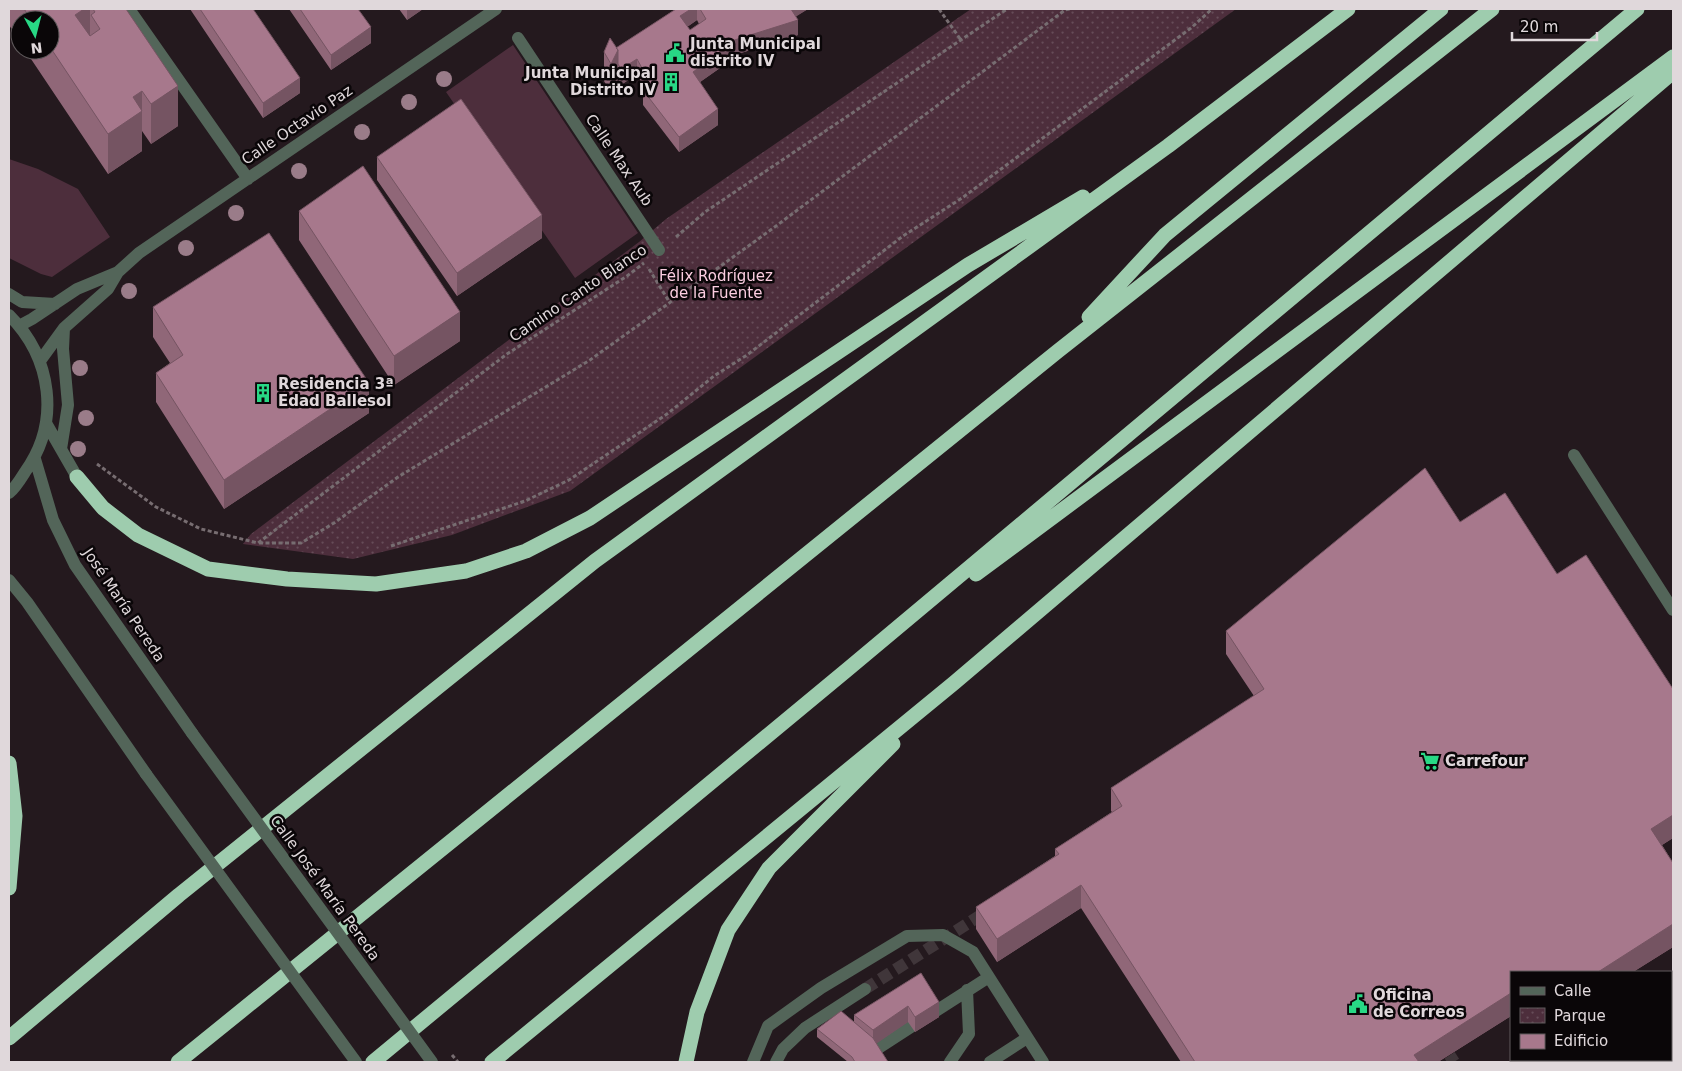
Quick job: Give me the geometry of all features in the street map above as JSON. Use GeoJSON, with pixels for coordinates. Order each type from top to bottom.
{"type":"FeatureCollection","features":[{"type":"Feature","properties":{"kind":"highway"},"geometry":{"type":"LineString","coordinates":[[9,1038],[187,889],[595,561],[1168,146],[1348,9]]}},
{"type":"Feature","properties":{"kind":"highway"},"geometry":{"type":"LineString","coordinates":[[1058,351],[1165,235],[1441,9]]}},
{"type":"Feature","properties":{"kind":"highway"},"geometry":{"type":"LineString","coordinates":[[178,1062],[1058,351],[1492,9]]}},
{"type":"Feature","properties":{"kind":"highway"},"geometry":{"type":"LineString","coordinates":[[373,1062],[848,669],[1637,9]]}},
{"type":"Feature","properties":{"kind":"highway"},"geometry":{"type":"LineString","coordinates":[[848,669],[1673,57]]}},
{"type":"Feature","properties":{"kind":"highway"},"geometry":{"type":"LineString","coordinates":[[492,1062],[954,683],[1673,72]]}},
{"type":"Feature","properties":{"kind":"highway"},"geometry":{"type":"LineString","coordinates":[[77,477],[103,508],[138,535],[208,569],[286,579],[376,584],[466,571],[526,551],[590,518],[968,265],[1168,146]]}},
{"type":"Feature","properties":{"kind":"highway"},"geometry":{"type":"LineString","coordinates":[[686,1062],[698,1012],[728,930],[769,868],[954,683]]}},
{"type":"Feature","properties":{"kind":"highway"},"geometry":{"type":"LineString","coordinates":[[9,763],[15,816],[9,888]]}},
{"type":"Feature","properties":{"kind":"street"},"geometry":{"type":"LineString","coordinates":[[130,9],[248,179]]}},
{"type":"Feature","properties":{"kind":"street","name":"Calle Octavio Paz"},"geometry":{"type":"LineString","coordinates":[[40,362],[64,328],[108,290],[118,272],[139,253],[496,9]]}},
{"type":"Feature","properties":{"kind":"street","name":"Calle Max Aub"},"geometry":{"type":"LineString","coordinates":[[518,38],[659,250]]}},
{"type":"Feature","properties":{"kind":"street","name":"Calle Octavio Paz"},"geometry":{"type":"LineString","coordinates":[[19,326],[77,289],[118,272]]}},
{"type":"Feature","properties":{"kind":"street"},"geometry":{"type":"LineString","coordinates":[[9,294],[22,302],[55,304]]}},
{"type":"Feature","properties":{"kind":"street"},"geometry":{"type":"LineString","coordinates":[[9,315],[31,342],[40,362],[47,391],[46,423],[35,459],[14,489],[9,493]]}},
{"type":"Feature","properties":{"kind":"street"},"geometry":{"type":"LineString","coordinates":[[61,449],[68,406],[63,349],[64,328]]}},
{"type":"Feature","properties":{"kind":"street"},"geometry":{"type":"LineString","coordinates":[[46,423],[77,477]]}},
{"type":"Feature","properties":{"kind":"street"},"geometry":{"type":"LineString","coordinates":[[1574,455],[1673,610]]}},
{"type":"Feature","properties":{"kind":"street","name":"José María Pereda"},"geometry":{"type":"LineString","coordinates":[[35,459],[54,520],[75,565],[192,733]]}},
{"type":"Feature","properties":{"kind":"street"},"geometry":{"type":"LineString","coordinates":[[9,580],[27,602],[146,774],[356,1062]]}},
{"type":"Feature","properties":{"kind":"street","name":"Calle José María Pereda"},"geometry":{"type":"LineString","coordinates":[[192,733],[432,1062]]}},
{"type":"Feature","properties":{"kind":"street"},"geometry":{"type":"LineString","coordinates":[[753,1062],[768,1026],[822,988],[907,936],[942,935],[973,952],[1042,1062]]}},
{"type":"Feature","properties":{"kind":"street"},"geometry":{"type":"LineString","coordinates":[[936,1011],[989,977]]}},
{"type":"Feature","properties":{"kind":"street"},"geometry":{"type":"LineString","coordinates":[[776,1062],[783,1048],[805,1028],[865,989]]}},
{"type":"Feature","properties":{"kind":"street"},"geometry":{"type":"LineString","coordinates":[[950,1062],[969,1034],[967,990]]}},
{"type":"Feature","properties":{"kind":"street"},"geometry":{"type":"LineString","coordinates":[[856,1062],[911,1027]]}},
{"type":"Feature","properties":{"kind":"street"},"geometry":{"type":"LineString","coordinates":[[990,1062],[1027,1038]]}},
{"type":"Feature","properties":{"kind":"path"},"geometry":{"type":"LineString","coordinates":[[939,9],[961,40]]}},
{"type":"Feature","properties":{"kind":"path","name":"Camino Canto Blanco"},"geometry":{"type":"LineString","coordinates":[[659,250],[705,212],[1007,9]]}},
{"type":"Feature","properties":{"kind":"path"},"geometry":{"type":"LineString","coordinates":[[94,462],[156,507],[201,529],[258,543],[301,543],[334,523],[398,476],[590,360],[772,229],[1057,16],[1070,9]]}},
{"type":"Feature","properties":{"kind":"path"},"geometry":{"type":"LineString","coordinates":[[391,546],[525,501],[569,480],[667,414],[714,376],[747,355],[903,236],[962,198],[1192,28],[1212,9]]}},
{"type":"Feature","properties":{"kind":"path","name":"Camino Canto Blanco"},"geometry":{"type":"LineString","coordinates":[[258,543],[507,354],[627,276],[644,262],[670,303]]}},
{"type":"Feature","properties":{"kind":"green space","name":"Félix Rodríguez de la Fuente"},"geometry":{"type":"Polygon","coordinates":[[[971,9],[1236,9],[570,491],[452,535],[353,559],[243,544],[251,534],[639,242],[666,219],[971,9]]]}},
{"type":"Feature","properties":{"kind":"green space"},"geometry":{"type":"Polygon","coordinates":[[[513,45],[638,233],[575,278],[446,92],[513,45]]]}},
{"type":"Feature","properties":{"kind":"green space"},"geometry":{"type":"Polygon","coordinates":[[[9,159],[38,169],[78,189],[110,237],[52,277],[41,274],[9,258],[9,159]]]}},
{"type":"Feature","properties":{"kind":"building"},"geometry":{"type":"Polygon","coordinates":[[[84,9],[75,15],[90,36],[100,29],[91,15],[95,12],[93,9],[126,9],[178,86],[151,104],[142,91],[133,97],[142,111],[108,134],[59,60],[60,10],[25,10],[84,9]]]}},
{"type":"Feature","properties":{"kind":"building"},"geometry":{"type":"Polygon","coordinates":[[[200,9],[253,9],[300,78],[263,103],[200,9]]]}},
{"type":"Feature","properties":{"kind":"building"},"geometry":{"type":"Polygon","coordinates":[[[300,9],[358,9],[371,27],[331,55],[300,9]]]}},
{"type":"Feature","properties":{"kind":"building","name":"Junta Municipal Distrito IV"},"geometry":{"type":"Polygon","coordinates":[[[676,9],[691,9],[680,16],[690,30],[706,19],[700,9],[791,9],[798,20],[725,43],[720,52],[693,72],[718,109],[679,137],[643,90],[648,79],[637,59],[621,69],[618,64],[618,50],[616,48],[676,9]]]}},
{"type":"Feature","properties":{"kind":"building"},"geometry":{"type":"Polygon","coordinates":[[[610,38],[618,50],[611,64],[604,52],[610,38]]]}},
{"type":"Feature","properties":{"kind":"building"},"geometry":{"type":"Polygon","coordinates":[[[461,99],[542,215],[457,273],[377,157],[461,99]]]}},
{"type":"Feature","properties":{"kind":"building","name":"Residencia 3ª Edad Ballesol"},"geometry":{"type":"Polygon","coordinates":[[[363,166],[460,312],[394,356],[299,211],[363,166]]]}},
{"type":"Feature","properties":{"kind":"building","name":"Residencia 3ª Edad Ballesol"},"geometry":{"type":"Polygon","coordinates":[[[269,233],[369,383],[224,480],[156,373],[183,355],[153,307],[269,233]]]}},
{"type":"Feature","properties":{"kind":"building","name":"Carrefour"},"geometry":{"type":"Polygon","coordinates":[[[1425,468],[1460,522],[1505,493],[1557,574],[1586,555],[1673,689],[1673,815],[1651,829],[1673,863],[1673,924],[1600,971],[1510,971],[1510,994],[1414,1055],[1419,1062],[1195,1062],[1081,885],[997,939],[976,907],[1059,854],[1055,849],[1122,806],[1111,788],[1264,689],[1226,631],[1425,468]]]}},
{"type":"Feature","properties":{"kind":"building"},"geometry":{"type":"Polygon","coordinates":[[[921,973],[939,1002],[915,1017],[908,1006],[873,1030],[854,1015],[921,973]]]}},
{"type":"Feature","properties":{"kind":"building"},"geometry":{"type":"Polygon","coordinates":[[[841,1011],[873,1038],[888,1062],[855,1062],[852,1057],[817,1029],[841,1011]]]}},
{"type":"Feature","properties":{"kind":"tunnel"},"geometry":{"type":"LineString","coordinates":[[865,989],[989,910]]}},
{"type":"Feature","properties":{"kind":"tunnel"},"geometry":{"type":"LineString","coordinates":[[1440,1040],[1454,1062]]}},
{"type":"Feature","properties":{"kind":"place","name":"Junta Municipal distrito IV"},"geometry":{"type":"Point","coordinates":[675,53]}},
{"type":"Feature","properties":{"kind":"place","name":"Junta Municipal Distrito IV"},"geometry":{"type":"Point","coordinates":[671,82]}},
{"type":"Feature","properties":{"kind":"place","name":"Residencia 3ª Edad Ballesol"},"geometry":{"type":"Point","coordinates":[263,393]}},
{"type":"Feature","properties":{"kind":"place","name":"Carrefour"},"geometry":{"type":"Point","coordinates":[1430,761]}},
{"type":"Feature","properties":{"kind":"place","name":"Oficina de Correos"},"geometry":{"type":"Point","coordinates":[1358,1004]}}]}
